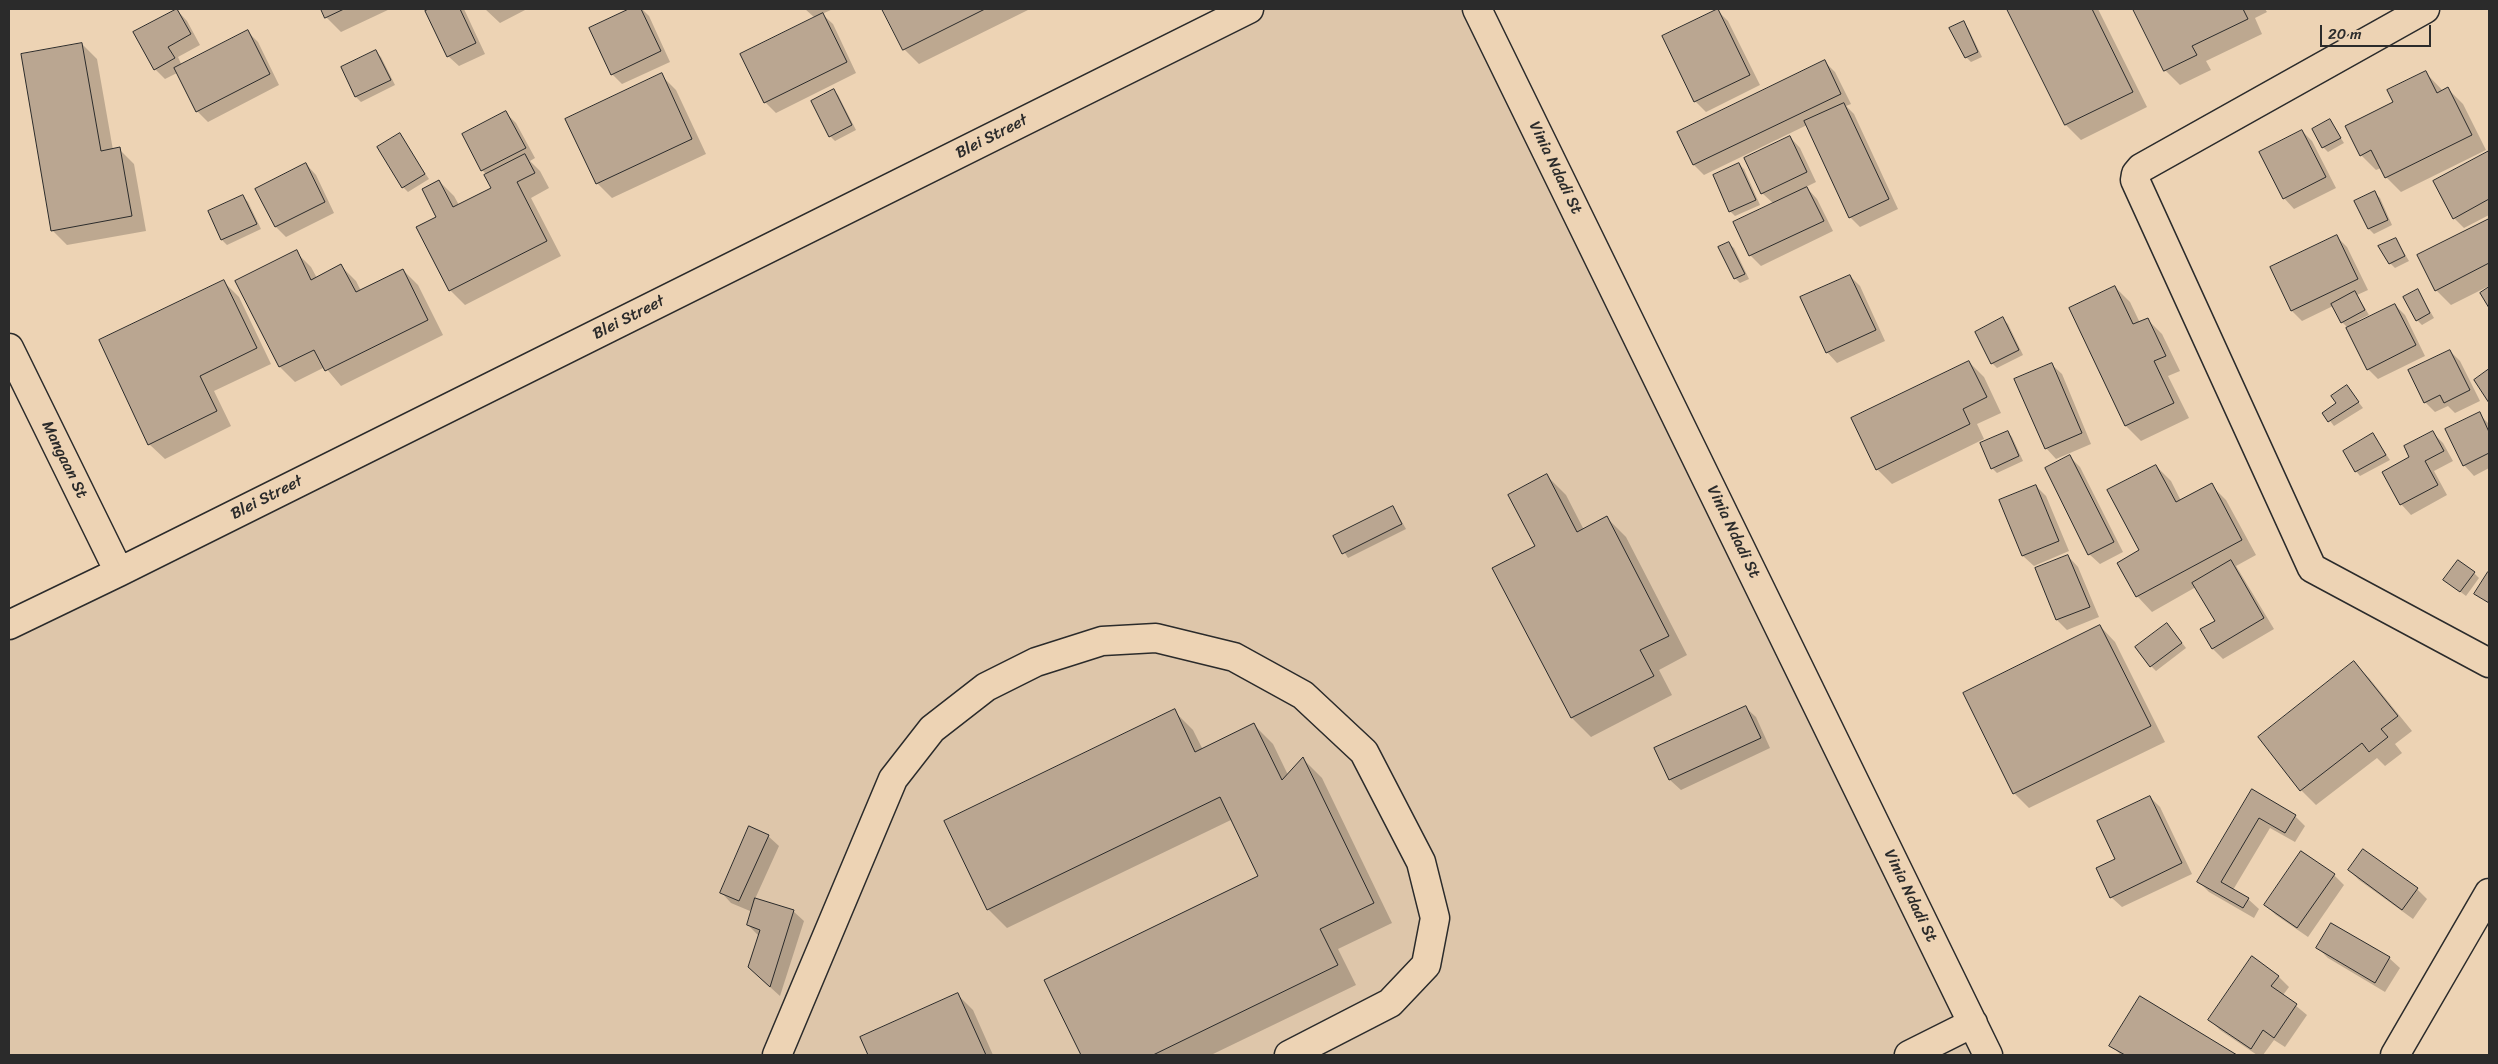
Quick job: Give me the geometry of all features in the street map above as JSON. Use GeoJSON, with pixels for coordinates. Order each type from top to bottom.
{"type":"FeatureCollection","features":[{"type":"Feature","properties":{"kind":"street","name":"Blei Street"},"geometry":{"type":"LineString","coordinates":[[9,624],[119,572],[1249,9]]}},
{"type":"Feature","properties":{"kind":"street","name":"Vinia Ndadi St"},"geometry":{"type":"LineString","coordinates":[[1477,9],[1988,1055]]}},
{"type":"Feature","properties":{"kind":"street"},"geometry":{"type":"LineString","coordinates":[[2425,9],[2141,168],[2136,174],[2135,180],[2312,568],[2489,662]]}},
{"type":"Feature","properties":{"kind":"street","name":"Mangaan St"},"geometry":{"type":"LineString","coordinates":[[9,348],[119,572]]}},
{"type":"Feature","properties":{"kind":"street"},"geometry":{"type":"LineString","coordinates":[[777,1055],[893,779],[932,729],[986,687],[1036,662],[1102,641],[1156,638],[1234,658],[1302,695],[1364,752],[1421,862],[1435,918],[1426,965],[1390,1003],[1289,1055]]}},
{"type":"Feature","properties":{"kind":"street"},"geometry":{"type":"LineString","coordinates":[[2395,1055],[2489,893]]}},
{"type":"Feature","properties":{"kind":"street"},"geometry":{"type":"LineString","coordinates":[[1909,1055],[1973,1023]]}},
{"type":"Feature","properties":{"kind":"shaded area"},"geometry":{"type":"Polygon","coordinates":[[[1249,9],[1477,9],[1988,1055],[9,1055],[9,626],[1249,9]]]}},
{"type":"Feature","properties":{"kind":"building"},"geometry":{"type":"Polygon","coordinates":[[[177,9],[191,34],[168,47],[175,58],[154,70],[133,32],[177,9]]]}},
{"type":"Feature","properties":{"kind":"building"},"geometry":{"type":"Polygon","coordinates":[[[321,9],[344,9],[325,18],[321,9]]]}},
{"type":"Feature","properties":{"kind":"building"},"geometry":{"type":"Polygon","coordinates":[[[429,9],[460,9],[476,43],[447,57],[425,11],[429,9]]]}},
{"type":"Feature","properties":{"kind":"building"},"geometry":{"type":"Polygon","coordinates":[[[629,9],[641,9],[661,51],[611,75],[589,28],[629,9]]]}},
{"type":"Feature","properties":{"kind":"building"},"geometry":{"type":"Polygon","coordinates":[[[882,9],[985,9],[903,50],[882,9]]]}},
{"type":"Feature","properties":{"kind":"building"},"geometry":{"type":"Polygon","coordinates":[[[1718,9],[1750,75],[1694,102],[1662,36],[1718,9]]]}},
{"type":"Feature","properties":{"kind":"building"},"geometry":{"type":"Polygon","coordinates":[[[2007,9],[2092,9],[2133,92],[2065,125],[2007,9]]]}},
{"type":"Feature","properties":{"kind":"building"},"geometry":{"type":"Polygon","coordinates":[[[2133,9],[2243,9],[2248,19],[2192,46],[2197,55],[2164,71],[2133,9]]]}},
{"type":"Feature","properties":{"kind":"building"},"geometry":{"type":"Polygon","coordinates":[[[823,13],[847,62],[764,103],[740,54],[823,13]]]}},
{"type":"Feature","properties":{"kind":"building"},"geometry":{"type":"Polygon","coordinates":[[[1964,21],[1978,52],[1965,58],[1949,28],[1964,21]]]}},
{"type":"Feature","properties":{"kind":"building"},"geometry":{"type":"Polygon","coordinates":[[[248,30],[270,74],[196,112],[174,68],[248,30]]]}},
{"type":"Feature","properties":{"kind":"building"},"geometry":{"type":"Polygon","coordinates":[[[82,43],[101,151],[120,147],[132,216],[51,231],[21,54],[82,43]]]}},
{"type":"Feature","properties":{"kind":"building"},"geometry":{"type":"Polygon","coordinates":[[[376,50],[391,80],[355,97],[341,67],[376,50]]]}},
{"type":"Feature","properties":{"kind":"building"},"geometry":{"type":"Polygon","coordinates":[[[1825,60],[1841,94],[1693,165],[1677,132],[1825,60]]]}},
{"type":"Feature","properties":{"kind":"building"},"geometry":{"type":"Polygon","coordinates":[[[2426,71],[2437,93],[2448,87],[2472,135],[2385,178],[2371,150],[2360,156],[2345,126],[2393,102],[2387,90],[2426,71]]]}},
{"type":"Feature","properties":{"kind":"building"},"geometry":{"type":"Polygon","coordinates":[[[662,73],[692,139],[596,184],[565,119],[662,73]]]}},
{"type":"Feature","properties":{"kind":"building"},"geometry":{"type":"Polygon","coordinates":[[[834,89],[852,125],[829,137],[811,101],[834,89]]]}},
{"type":"Feature","properties":{"kind":"building"},"geometry":{"type":"Polygon","coordinates":[[[1844,103],[1889,199],[1849,218],[1804,121],[1844,103]]]}},
{"type":"Feature","properties":{"kind":"building"},"geometry":{"type":"Polygon","coordinates":[[[506,111],[526,148],[481,171],[462,134],[506,111]]]}},
{"type":"Feature","properties":{"kind":"building"},"geometry":{"type":"Polygon","coordinates":[[[2330,119],[2341,138],[2322,148],[2312,129],[2330,119]]]}},
{"type":"Feature","properties":{"kind":"building"},"geometry":{"type":"Polygon","coordinates":[[[2302,130],[2326,177],[2283,199],[2259,152],[2302,130]]]}},
{"type":"Feature","properties":{"kind":"building"},"geometry":{"type":"Polygon","coordinates":[[[400,133],[425,174],[402,188],[377,147],[400,133]]]}},
{"type":"Feature","properties":{"kind":"building"},"geometry":{"type":"Polygon","coordinates":[[[1790,136],[1807,172],[1761,194],[1744,158],[1790,136]]]}},
{"type":"Feature","properties":{"kind":"building"},"geometry":{"type":"Polygon","coordinates":[[[2489,151],[2489,199],[2453,219],[2433,181],[2489,151]]]}},
{"type":"Feature","properties":{"kind":"building"},"geometry":{"type":"Polygon","coordinates":[[[525,154],[535,173],[517,182],[547,241],[449,291],[416,227],[436,217],[422,189],[439,180],[453,207],[491,188],[484,175],[525,154]]]}},
{"type":"Feature","properties":{"kind":"building"},"geometry":{"type":"Polygon","coordinates":[[[306,163],[325,202],[275,227],[255,189],[306,163]]]}},
{"type":"Feature","properties":{"kind":"building"},"geometry":{"type":"Polygon","coordinates":[[[1739,163],[1756,200],[1729,212],[1713,175],[1739,163]]]}},
{"type":"Feature","properties":{"kind":"building"},"geometry":{"type":"Polygon","coordinates":[[[1807,187],[1824,221],[1749,256],[1733,222],[1807,187]]]}},
{"type":"Feature","properties":{"kind":"building"},"geometry":{"type":"Polygon","coordinates":[[[2375,191],[2388,220],[2368,229],[2354,201],[2375,191]]]}},
{"type":"Feature","properties":{"kind":"building"},"geometry":{"type":"Polygon","coordinates":[[[243,195],[257,224],[221,240],[208,211],[243,195]]]}},
{"type":"Feature","properties":{"kind":"building"},"geometry":{"type":"Polygon","coordinates":[[[2489,219],[2489,263],[2435,291],[2417,255],[2489,219]]]}},
{"type":"Feature","properties":{"kind":"building"},"geometry":{"type":"Polygon","coordinates":[[[2337,235],[2358,279],[2291,311],[2270,267],[2337,235]]]}},
{"type":"Feature","properties":{"kind":"building"},"geometry":{"type":"Polygon","coordinates":[[[2396,238],[2405,256],[2389,264],[2378,246],[2396,238]]]}},
{"type":"Feature","properties":{"kind":"building"},"geometry":{"type":"Polygon","coordinates":[[[1729,242],[1745,274],[1734,279],[1718,247],[1729,242]]]}},
{"type":"Feature","properties":{"kind":"building"},"geometry":{"type":"Polygon","coordinates":[[[297,250],[311,280],[341,264],[356,292],[403,269],[428,320],[325,371],[314,350],[279,367],[235,281],[297,250]]]}},
{"type":"Feature","properties":{"kind":"building"},"geometry":{"type":"Polygon","coordinates":[[[1850,275],[1876,330],[1826,353],[1800,297],[1850,275]]]}},
{"type":"Feature","properties":{"kind":"building"},"geometry":{"type":"Polygon","coordinates":[[[224,280],[257,348],[200,376],[217,411],[148,445],[99,340],[224,280]]]}},
{"type":"Feature","properties":{"kind":"building"},"geometry":{"type":"Polygon","coordinates":[[[2115,286],[2133,324],[2148,318],[2166,356],[2154,361],[2174,403],[2125,426],[2069,308],[2115,286]]]}},
{"type":"Feature","properties":{"kind":"building"},"geometry":{"type":"Polygon","coordinates":[[[2489,287],[2489,308],[2480,293],[2489,287]]]}},
{"type":"Feature","properties":{"kind":"building"},"geometry":{"type":"Polygon","coordinates":[[[2418,289],[2430,313],[2416,321],[2403,297],[2418,289]]]}},
{"type":"Feature","properties":{"kind":"building"},"geometry":{"type":"Polygon","coordinates":[[[2355,291],[2365,310],[2341,323],[2331,304],[2355,291]]]}},
{"type":"Feature","properties":{"kind":"building"},"geometry":{"type":"Polygon","coordinates":[[[2395,304],[2416,345],[2367,370],[2346,328],[2395,304]]]}},
{"type":"Feature","properties":{"kind":"building"},"geometry":{"type":"Polygon","coordinates":[[[2003,317],[2019,350],[1991,364],[1975,332],[2003,317]]]}},
{"type":"Feature","properties":{"kind":"building"},"geometry":{"type":"Polygon","coordinates":[[[2450,350],[2470,390],[2444,403],[2440,395],[2424,403],[2408,370],[2450,350]]]}},
{"type":"Feature","properties":{"kind":"building"},"geometry":{"type":"Polygon","coordinates":[[[1969,361],[1987,397],[1963,409],[1970,424],[1876,470],[1851,418],[1969,361]]]}},
{"type":"Feature","properties":{"kind":"building"},"geometry":{"type":"Polygon","coordinates":[[[2052,363],[2082,433],[2045,449],[2014,379],[2052,363]]]}},
{"type":"Feature","properties":{"kind":"building"},"geometry":{"type":"Polygon","coordinates":[[[2489,369],[2489,403],[2474,380],[2489,369]]]}},
{"type":"Feature","properties":{"kind":"building"},"geometry":{"type":"Polygon","coordinates":[[[2347,385],[2359,402],[2328,422],[2322,413],[2336,403],[2331,396],[2347,385]]]}},
{"type":"Feature","properties":{"kind":"building"},"geometry":{"type":"Polygon","coordinates":[[[2480,412],[2489,432],[2489,453],[2463,466],[2445,429],[2480,412]]]}},
{"type":"Feature","properties":{"kind":"building"},"geometry":{"type":"Polygon","coordinates":[[[2008,431],[2019,456],[1991,469],[1980,443],[2008,431]]]}},
{"type":"Feature","properties":{"kind":"building"},"geometry":{"type":"Polygon","coordinates":[[[2433,431],[2444,451],[2425,461],[2438,485],[2400,505],[2382,472],[2409,457],[2404,446],[2433,431]]]}},
{"type":"Feature","properties":{"kind":"building"},"geometry":{"type":"Polygon","coordinates":[[[2373,433],[2386,455],[2355,472],[2343,451],[2373,433]]]}},
{"type":"Feature","properties":{"kind":"building"},"geometry":{"type":"Polygon","coordinates":[[[2070,455],[2114,542],[2088,555],[2045,468],[2070,455]]]}},
{"type":"Feature","properties":{"kind":"building"},"geometry":{"type":"Polygon","coordinates":[[[2156,465],[2176,502],[2212,483],[2242,540],[2136,597],[2117,563],[2139,550],[2107,490],[2156,465]]]}},
{"type":"Feature","properties":{"kind":"building"},"geometry":{"type":"Polygon","coordinates":[[[1547,474],[1577,532],[1607,516],[1669,636],[1640,650],[1654,676],[1571,718],[1492,568],[1535,546],[1508,495],[1547,474]]]}},
{"type":"Feature","properties":{"kind":"building"},"geometry":{"type":"Polygon","coordinates":[[[2036,485],[2059,541],[2022,556],[1999,500],[2036,485]]]}},
{"type":"Feature","properties":{"kind":"building"},"geometry":{"type":"Polygon","coordinates":[[[1393,506],[1402,524],[1342,554],[1333,536],[1393,506]]]}},
{"type":"Feature","properties":{"kind":"building"},"geometry":{"type":"Polygon","coordinates":[[[2068,555],[2090,607],[2056,620],[2035,568],[2068,555]]]}},
{"type":"Feature","properties":{"kind":"building"},"geometry":{"type":"Polygon","coordinates":[[[2231,560],[2264,618],[2212,649],[2200,629],[2215,621],[2192,583],[2231,560]]]}},
{"type":"Feature","properties":{"kind":"building"},"geometry":{"type":"Polygon","coordinates":[[[2458,560],[2475,572],[2460,592],[2443,580],[2458,560]]]}},
{"type":"Feature","properties":{"kind":"building"},"geometry":{"type":"Polygon","coordinates":[[[2489,573],[2489,603],[2474,594],[2489,573]]]}},
{"type":"Feature","properties":{"kind":"building"},"geometry":{"type":"Polygon","coordinates":[[[2167,623],[2182,643],[2150,667],[2135,647],[2167,623]]]}},
{"type":"Feature","properties":{"kind":"building"},"geometry":{"type":"Polygon","coordinates":[[[2100,625],[2151,726],[2013,794],[1963,693],[2100,625]]]}},
{"type":"Feature","properties":{"kind":"building"},"geometry":{"type":"Polygon","coordinates":[[[2354,661],[2398,716],[2381,729],[2388,737],[2369,752],[2362,743],[2300,791],[2258,737],[2354,661]]]}},
{"type":"Feature","properties":{"kind":"building"},"geometry":{"type":"Polygon","coordinates":[[[1746,706],[1761,738],[1669,780],[1654,748],[1746,706]]]}},
{"type":"Feature","properties":{"kind":"building"},"geometry":{"type":"Polygon","coordinates":[[[1175,709],[1195,752],[1254,723],[1282,780],[1303,757],[1374,903],[1320,929],[1338,965],[1153,1055],[1081,1055],[1044,980],[1258,876],[1220,797],[987,910],[944,821],[1175,709]]]}},
{"type":"Feature","properties":{"kind":"building"},"geometry":{"type":"Polygon","coordinates":[[[2252,789],[2296,815],[2285,833],[2259,818],[2221,882],[2249,898],[2243,908],[2197,882],[2252,789]]]}},
{"type":"Feature","properties":{"kind":"building"},"geometry":{"type":"Polygon","coordinates":[[[2150,796],[2182,863],[2110,898],[2096,868],[2115,859],[2097,821],[2150,796]]]}},
{"type":"Feature","properties":{"kind":"building"},"geometry":{"type":"Polygon","coordinates":[[[749,826],[769,835],[739,901],[720,893],[749,826]]]}},
{"type":"Feature","properties":{"kind":"building"},"geometry":{"type":"Polygon","coordinates":[[[2363,849],[2418,888],[2402,910],[2348,870],[2363,849]]]}},
{"type":"Feature","properties":{"kind":"building"},"geometry":{"type":"Polygon","coordinates":[[[2301,851],[2335,874],[2297,928],[2264,905],[2301,851]]]}},
{"type":"Feature","properties":{"kind":"building"},"geometry":{"type":"Polygon","coordinates":[[[755,898],[794,910],[770,987],[748,967],[760,930],[747,925],[755,898]]]}},
{"type":"Feature","properties":{"kind":"building"},"geometry":{"type":"Polygon","coordinates":[[[2331,923],[2390,957],[2375,983],[2316,948],[2331,923]]]}},
{"type":"Feature","properties":{"kind":"building"},"geometry":{"type":"Polygon","coordinates":[[[2252,956],[2279,976],[2271,986],[2297,1004],[2274,1038],[2263,1030],[2251,1049],[2208,1020],[2252,956]]]}},
{"type":"Feature","properties":{"kind":"building"},"geometry":{"type":"Polygon","coordinates":[[[958,993],[986,1055],[868,1055],[860,1037],[958,993]]]}},
{"type":"Feature","properties":{"kind":"building"},"geometry":{"type":"Polygon","coordinates":[[[2140,996],[2237,1055],[2125,1055],[2109,1046],[2140,996]]]}}]}
